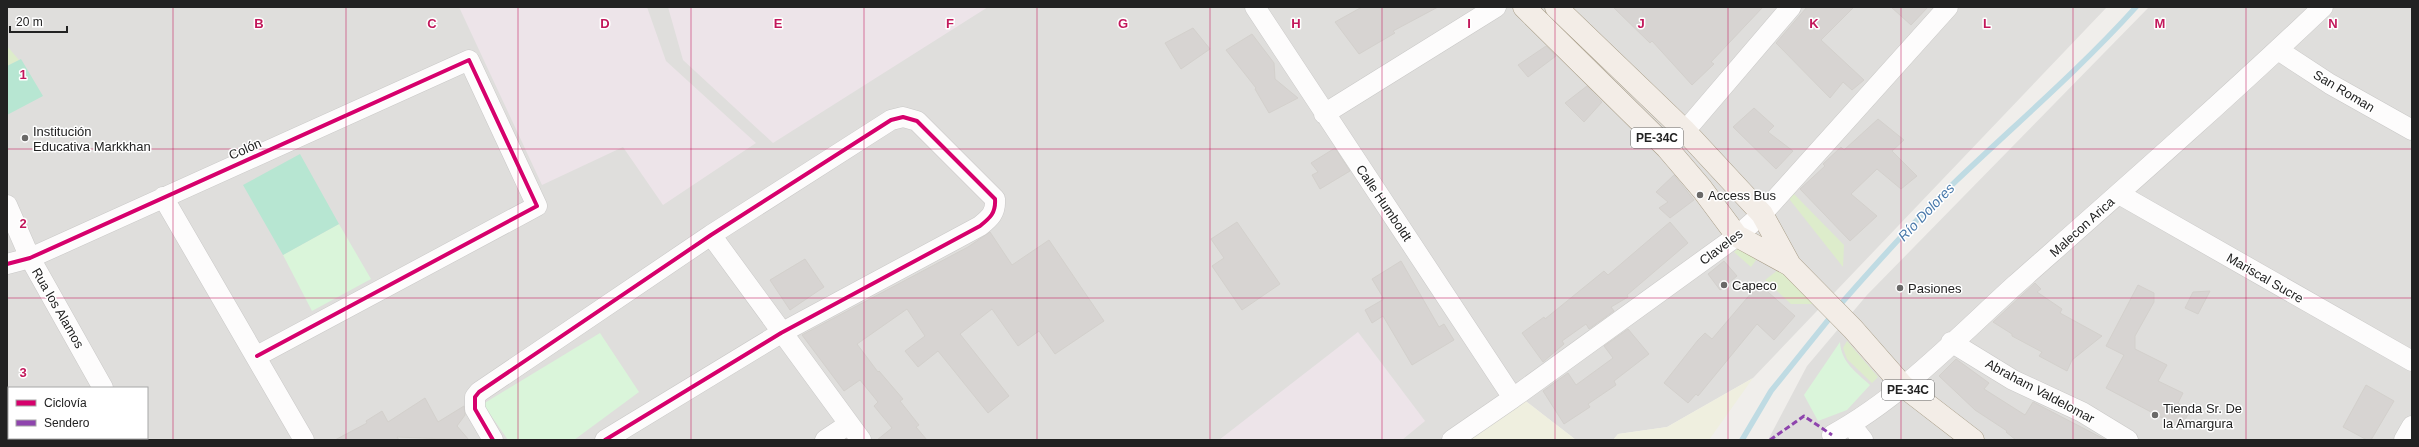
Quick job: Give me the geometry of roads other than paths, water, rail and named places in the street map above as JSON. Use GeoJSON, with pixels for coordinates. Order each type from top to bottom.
{"type":"FeatureCollection","features":[{"type":"Feature","properties":{"kind":"main road","name":"PE-34C"},"geometry":{"type":"LineString","coordinates":[[1524,7],[1667,148],[1702,189],[1737,236],[1790,265],[1854,329],[1903,386],[1973,440]]}},
{"type":"Feature","properties":{"kind":"main road","name":"PE-34C"},"geometry":{"type":"LineString","coordinates":[[1556,7],[1685,131],[1762,214],[1790,265]]}},
{"type":"Feature","properties":{"kind":"street","name":"Calle Humboldt"},"geometry":{"type":"LineString","coordinates":[[1255,7],[1324,114],[1513,398]]}},
{"type":"Feature","properties":{"kind":"street"},"geometry":{"type":"LineString","coordinates":[[1324,114],[1496,7]]}},
{"type":"Feature","properties":{"kind":"street"},"geometry":{"type":"LineString","coordinates":[[1667,148],[1685,131],[1791,7]]}},
{"type":"Feature","properties":{"kind":"street","name":"Claveles"},"geometry":{"type":"LineString","coordinates":[[1452,440],[1513,398],[1737,236],[1762,214],[1948,7]]}},
{"type":"Feature","properties":{"kind":"street","name":"Malecon Arica"},"geometry":{"type":"LineString","coordinates":[[1832,435],[1851,425],[1903,386],[2119,194],[2278,50],[2323,7]]}},
{"type":"Feature","properties":{"kind":"street","name":"San Roman"},"geometry":{"type":"LineString","coordinates":[[2278,50],[2330,84],[2412,130]]}},
{"type":"Feature","properties":{"kind":"street","name":"Colón"},"geometry":{"type":"LineString","coordinates":[[7,264],[30,258],[469,60],[537,206],[257,356]]}},
{"type":"Feature","properties":{"kind":"street"},"geometry":{"type":"LineString","coordinates":[[493,440],[475,409],[475,397],[479,392],[711,235],[891,120],[903,117],[917,121],[995,199],[996,208],[991,217],[980,226],[781,333],[605,440]]}},
{"type":"Feature","properties":{"kind":"street","name":"Mariscal Sucre"},"geometry":{"type":"LineString","coordinates":[[2119,194],[2412,361]]}},
{"type":"Feature","properties":{"kind":"street"},"geometry":{"type":"LineString","coordinates":[[163,197],[257,356],[304,440]]}},
{"type":"Feature","properties":{"kind":"street","name":"Rua los Alamos"},"geometry":{"type":"LineString","coordinates":[[7,205],[30,258],[102,387]]}},
{"type":"Feature","properties":{"kind":"street"},"geometry":{"type":"LineString","coordinates":[[711,235],[781,333],[861,440]]}},
{"type":"Feature","properties":{"kind":"street","name":"Abraham Valdelomar"},"geometry":{"type":"LineString","coordinates":[[1951,342],[2013,380],[2082,412],[2128,440]]}},
{"type":"Feature","properties":{"kind":"street"},"geometry":{"type":"LineString","coordinates":[[826,440],[850,424]]}},
{"type":"Feature","properties":{"kind":"street"},"geometry":{"type":"LineString","coordinates":[[1851,425],[1863,440]]}},
{"type":"Feature","properties":{"kind":"street"},"geometry":{"type":"LineString","coordinates":[[2404,440],[2412,426]]}},
{"type":"Feature","properties":{"kind":"waterway","name":"Río Dolores"},"geometry":{"type":"LineString","coordinates":[[1838,307],[1940,196],[2071,74],[2136,7]]}},
{"type":"Feature","properties":{"kind":"waterway","name":"Río Dolores"},"geometry":{"type":"LineString","coordinates":[[1742,440],[1771,391],[1833,314]]}},
{"type":"Feature","properties":{"kind":"place","name":"Institución Educativa Markkhan"},"geometry":{"type":"Point","coordinates":[25,138]}},
{"type":"Feature","properties":{"kind":"place","name":"Access Bus"},"geometry":{"type":"Point","coordinates":[1700,195]}},
{"type":"Feature","properties":{"kind":"place","name":"Capeco"},"geometry":{"type":"Point","coordinates":[1724,285]}},
{"type":"Feature","properties":{"kind":"place","name":"Pasiones"},"geometry":{"type":"Point","coordinates":[1900,288]}},
{"type":"Feature","properties":{"kind":"place","name":"Tienda Sr. De la Amargura"},"geometry":{"type":"Point","coordinates":[2155,415]}}]}
